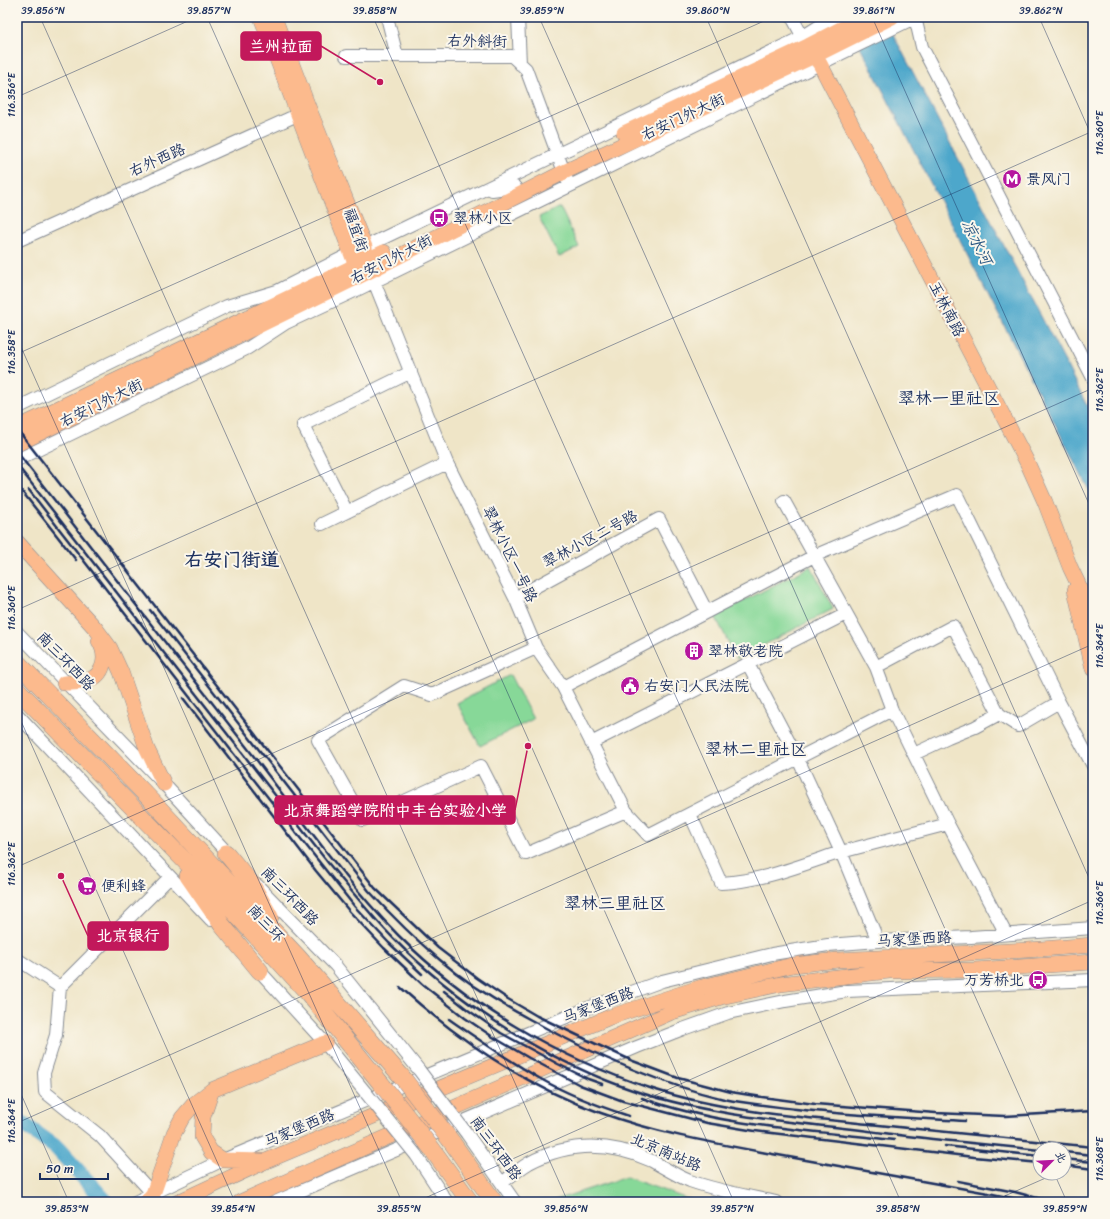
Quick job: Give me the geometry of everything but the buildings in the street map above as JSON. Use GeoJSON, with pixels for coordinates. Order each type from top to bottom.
{"type":"FeatureCollection","features":[{"type":"Feature","properties":{"kind":"highway","name":"南三环"},"geometry":{"type":"LineString","coordinates":[[17,662],[155,804],[298,957],[402,1078],[451,1141],[494,1202]]}},
{"type":"Feature","properties":{"kind":"highway","name":"南三环"},"geometry":{"type":"LineString","coordinates":[[17,688],[223,900],[308,993],[432,1149],[470,1202]]}},
{"type":"Feature","properties":{"kind":"highway"},"geometry":{"type":"LineString","coordinates":[[17,703],[72,746]]}},
{"type":"Feature","properties":{"kind":"highway"},"geometry":{"type":"LineString","coordinates":[[144,819],[176,859],[222,925],[260,971]]}},
{"type":"Feature","properties":{"kind":"highway"},"geometry":{"type":"LineString","coordinates":[[226,853],[251,883],[270,917],[298,957]]}},
{"type":"Feature","properties":{"kind":"main road","name":"福宜街"},"geometry":{"type":"LineString","coordinates":[[262,17],[304,112],[364,263]]}},
{"type":"Feature","properties":{"kind":"main road","name":"福宜街"},"geometry":{"type":"LineString","coordinates":[[274,17],[304,112]]}},
{"type":"Feature","properties":{"kind":"main road"},"geometry":{"type":"LineString","coordinates":[[829,41],[864,17]]}},
{"type":"Feature","properties":{"kind":"main road"},"geometry":{"type":"LineString","coordinates":[[829,41],[892,17]]}},
{"type":"Feature","properties":{"kind":"main road","name":"右安门外大街"},"geometry":{"type":"LineString","coordinates":[[17,428],[811,51],[829,41]]}},
{"type":"Feature","properties":{"kind":"main road","name":"玉林南路"},"geometry":{"type":"LineString","coordinates":[[811,51],[1027,462],[1045,502],[1070,568],[1093,615]]}},
{"type":"Feature","properties":{"kind":"main road","name":"右安门外大街"},"geometry":{"type":"LineString","coordinates":[[17,444],[364,263],[515,187],[563,169]]}},
{"type":"Feature","properties":{"kind":"main road"},"geometry":{"type":"LineString","coordinates":[[17,542],[96,629],[110,648],[121,672],[147,750],[164,784]]}},
{"type":"Feature","properties":{"kind":"main road"},"geometry":{"type":"LineString","coordinates":[[17,550],[91,629],[101,644],[105,657],[104,665],[96,677],[87,681],[64,682]]}},
{"type":"Feature","properties":{"kind":"main road","name":"玉林南路"},"geometry":{"type":"LineString","coordinates":[[1070,568],[1093,669]]}},
{"type":"Feature","properties":{"kind":"main road","name":"马家堡西路"},"geometry":{"type":"LineString","coordinates":[[178,1202],[266,1162],[610,1017],[702,987],[794,965],[838,960],[1093,945]]}},
{"type":"Feature","properties":{"kind":"main road","name":"马家堡西路"},"geometry":{"type":"LineString","coordinates":[[240,1202],[672,1012],[721,997],[780,984],[890,971],[975,970],[1093,962]]}},
{"type":"Feature","properties":{"kind":"main road"},"geometry":{"type":"LineString","coordinates":[[149,1198],[174,1134],[182,1118],[194,1104],[212,1090],[326,1043]]}},
{"type":"Feature","properties":{"kind":"main road"},"geometry":{"type":"LineString","coordinates":[[212,1090],[203,1117],[202,1136],[211,1152],[223,1160],[266,1162]]}},
{"type":"Feature","properties":{"kind":"street"},"geometry":{"type":"LineString","coordinates":[[387,17],[397,56]]}},
{"type":"Feature","properties":{"kind":"street"},"geometry":{"type":"LineString","coordinates":[[518,17],[520,64]]}},
{"type":"Feature","properties":{"kind":"street"},"geometry":{"type":"LineString","coordinates":[[792,17],[811,51]]}},
{"type":"Feature","properties":{"kind":"street"},"geometry":{"type":"LineString","coordinates":[[829,41],[838,17]]}},
{"type":"Feature","properties":{"kind":"street"},"geometry":{"type":"LineString","coordinates":[[17,460],[248,348],[286,323],[364,263],[479,192],[563,169],[811,51],[829,41],[913,18],[922,47],[1093,378]]}},
{"type":"Feature","properties":{"kind":"street","name":"右外斜街"},"geometry":{"type":"LineString","coordinates":[[346,56],[512,56],[526,69],[563,169]]}},
{"type":"Feature","properties":{"kind":"street","name":"右外西路"},"geometry":{"type":"LineString","coordinates":[[17,240],[304,112]]}},
{"type":"Feature","properties":{"kind":"street"},"geometry":{"type":"LineString","coordinates":[[479,192],[515,187]]}},
{"type":"Feature","properties":{"kind":"street"},"geometry":{"type":"LineString","coordinates":[[17,408],[227,306],[364,263]]}},
{"type":"Feature","properties":{"kind":"street","name":"翠林小区一号路"},"geometry":{"type":"LineString","coordinates":[[364,263],[411,372],[447,463],[515,598],[536,648],[563,687],[626,811],[648,835],[690,814]]}},
{"type":"Feature","properties":{"kind":"street"},"geometry":{"type":"LineString","coordinates":[[347,512],[303,425],[411,372]]}},
{"type":"Feature","properties":{"kind":"street"},"geometry":{"type":"LineString","coordinates":[[322,524],[447,463]]}},
{"type":"Feature","properties":{"kind":"street"},"geometry":{"type":"LineString","coordinates":[[563,687],[814,556],[957,495],[1059,702],[1093,766]]}},
{"type":"Feature","properties":{"kind":"street"},"geometry":{"type":"LineString","coordinates":[[784,501],[876,667],[892,710],[948,824],[1006,934]]}},
{"type":"Feature","properties":{"kind":"street","name":"翠林小区二号路"},"geometry":{"type":"LineString","coordinates":[[515,598],[659,520],[707,612]]}},
{"type":"Feature","properties":{"kind":"street","name":"玉林南路"},"geometry":{"type":"LineString","coordinates":[[1070,568],[1093,635]]}},
{"type":"Feature","properties":{"kind":"street"},"geometry":{"type":"LineString","coordinates":[[591,743],[846,614]]}},
{"type":"Feature","properties":{"kind":"street"},"geometry":{"type":"LineString","coordinates":[[876,667],[953,626],[999,714],[1018,726],[1059,702]]}},
{"type":"Feature","properties":{"kind":"street","name":"南三环西路"},"geometry":{"type":"LineString","coordinates":[[17,632],[164,784],[226,853],[335,965],[419,1070],[515,1202]]}},
{"type":"Feature","properties":{"kind":"street"},"geometry":{"type":"LineString","coordinates":[[536,648],[432,695],[404,686],[318,740],[363,820],[481,766],[526,854],[626,811]]}},
{"type":"Feature","properties":{"kind":"street"},"geometry":{"type":"LineString","coordinates":[[748,664],[798,758],[841,852],[878,941]]}},
{"type":"Feature","properties":{"kind":"street"},"geometry":{"type":"LineString","coordinates":[[892,710],[690,814],[721,883],[766,877],[841,852],[948,824]]}},
{"type":"Feature","properties":{"kind":"street"},"geometry":{"type":"LineString","coordinates":[[17,714],[326,1043],[416,1155],[447,1202]]}},
{"type":"Feature","properties":{"kind":"street"},"geometry":{"type":"LineString","coordinates":[[914,754],[975,727],[999,714]]}},
{"type":"Feature","properties":{"kind":"street"},"geometry":{"type":"LineString","coordinates":[[149,1198],[100,1136],[45,1092],[44,1074],[56,1035],[60,987],[170,877]]}},
{"type":"Feature","properties":{"kind":"street","name":"马家堡西路"},"geometry":{"type":"LineString","coordinates":[[135,1202],[149,1198],[223,1160],[588,1008],[662,981],[714,967],[772,954],[828,945],[1093,928]]}},
{"type":"Feature","properties":{"kind":"street"},"geometry":{"type":"LineString","coordinates":[[17,959],[60,987]]}},
{"type":"Feature","properties":{"kind":"street"},"geometry":{"type":"LineString","coordinates":[[275,1202],[637,1047],[728,1013],[785,1001],[847,992],[1093,980]]}},
{"type":"Feature","properties":{"kind":"street","name":"北京南站路"},"geometry":{"type":"LineString","coordinates":[[502,1183],[528,1164],[551,1153],[581,1146],[612,1148],[652,1161],[688,1181],[709,1188],[776,1202]]}},
{"type":"Feature","properties":{"kind":"green space"},"geometry":{"type":"Polygon","coordinates":[[[560,207],[579,247],[559,257],[539,217],[560,207]]]}},
{"type":"Feature","properties":{"kind":"green space"},"geometry":{"type":"Polygon","coordinates":[[[811,566],[833,609],[737,659],[715,616],[811,566]]]}},
{"type":"Feature","properties":{"kind":"green space"},"geometry":{"type":"Polygon","coordinates":[[[510,675],[533,719],[480,746],[457,703],[510,675]]]}},
{"type":"Feature","properties":{"kind":"green space"},"geometry":{"type":"Polygon","coordinates":[[[626,1177],[696,1202],[549,1202],[626,1177]]]}},
{"type":"Feature","properties":{"kind":"water","name":"凉水河"},"geometry":{"type":"Polygon","coordinates":[[[845,17],[884,17],[1065,362],[1093,418],[1093,498],[845,17]]]}},
{"type":"Feature","properties":{"kind":"waterway"},"geometry":{"type":"LineString","coordinates":[[17,1120],[57,1148],[106,1202]]}},
{"type":"Feature","properties":{"kind":"railway"},"geometry":{"type":"LineString","coordinates":[[17,429],[375,888],[438,948],[477,978],[508,999],[537,1016],[633,1061],[678,1078],[731,1092],[815,1104],[936,1113],[1005,1116],[1093,1111]]}},
{"type":"Feature","properties":{"kind":"railway"},"geometry":{"type":"LineString","coordinates":[[17,452],[252,754],[340,870],[378,914],[425,961],[454,985],[485,1007],[516,1027],[583,1062],[653,1089],[679,1097],[733,1108],[787,1116],[1093,1147]]}},
{"type":"Feature","properties":{"kind":"railway"},"geometry":{"type":"LineString","coordinates":[[17,465],[329,864],[369,912],[418,962],[471,1005],[530,1043],[590,1074],[621,1086],[677,1103],[736,1115],[795,1123],[1032,1149]]}},
{"type":"Feature","properties":{"kind":"railway"},"geometry":{"type":"LineString","coordinates":[[17,485],[76,560]]}},
{"type":"Feature","properties":{"kind":"railway"},"geometry":{"type":"LineString","coordinates":[[29,490],[251,776],[355,907],[389,943],[422,974]]}},
{"type":"Feature","properties":{"kind":"railway"},"geometry":{"type":"LineString","coordinates":[[150,610],[369,891],[403,927],[431,952],[451,969],[496,1000],[519,1014],[601,1056],[674,1085],[724,1099],[760,1105],[817,1111],[965,1121]]}},
{"type":"Feature","properties":{"kind":"railway"},"geometry":{"type":"LineString","coordinates":[[183,698],[316,871],[350,912],[384,948],[422,984],[465,1018],[493,1037],[529,1058],[580,1085],[623,1101],[707,1123],[755,1131],[974,1157],[1032,1162]]}},
{"type":"Feature","properties":{"kind":"railway"},"geometry":{"type":"LineString","coordinates":[[400,987],[423,1007],[470,1043],[520,1076],[547,1090],[601,1113],[667,1133],[1031,1202]]}},
{"type":"Feature","properties":{"kind":"railway"},"geometry":{"type":"LineString","coordinates":[[444,991],[501,1033],[558,1064],[588,1079],[602,1084]]}},
{"type":"Feature","properties":{"kind":"railway"},"geometry":{"type":"LineString","coordinates":[[449,1019],[505,1057],[550,1084],[583,1099],[629,1116]]}},
{"type":"Feature","properties":{"kind":"railway"},"geometry":{"type":"LineString","coordinates":[[642,1098],[672,1108],[735,1121],[798,1130],[894,1140]]}},
{"type":"Feature","properties":{"kind":"railway"},"geometry":{"type":"LineString","coordinates":[[945,1146],[1032,1155]]}},
{"type":"Feature","properties":{"kind":"railway"},"geometry":{"type":"LineString","coordinates":[[1072,1153],[1093,1155]]}},
{"type":"Feature","properties":{"kind":"railway"},"geometry":{"type":"LineString","coordinates":[[1072,1160],[1093,1162]]}},
{"type":"Feature","properties":{"kind":"railway"},"geometry":{"type":"LineString","coordinates":[[1072,1166],[1093,1169]]}},
{"type":"Feature","properties":{"kind":"railway"},"geometry":{"type":"LineString","coordinates":[[958,1181],[1015,1192],[1052,1202]]}},
{"type":"Feature","properties":{"kind":"place","name":"兰州拉面"},"geometry":{"type":"Point","coordinates":[380,82]}},
{"type":"Feature","properties":{"kind":"place","name":"景风门"},"geometry":{"type":"Point","coordinates":[1012,179]}},
{"type":"Feature","properties":{"kind":"place","name":"翠林小区"},"geometry":{"type":"Point","coordinates":[439,218]}},
{"type":"Feature","properties":{"kind":"place","name":"翠林敬老院"},"geometry":{"type":"Point","coordinates":[694,651]}},
{"type":"Feature","properties":{"kind":"place","name":"右安门人民法院"},"geometry":{"type":"Point","coordinates":[630,686]}},
{"type":"Feature","properties":{"kind":"place","name":"北京舞蹈学院附中丰台实验小学"},"geometry":{"type":"Point","coordinates":[528,746]}},
{"type":"Feature","properties":{"kind":"place","name":"北京银行"},"geometry":{"type":"Point","coordinates":[61,876]}},
{"type":"Feature","properties":{"kind":"place","name":"便利蜂"},"geometry":{"type":"Point","coordinates":[87,886]}},
{"type":"Feature","properties":{"kind":"place","name":"万芳桥北"},"geometry":{"type":"Point","coordinates":[1038,980]}},
{"type":"Feature","properties":{"kind":"district","name":"翠林一里社区"},"geometry":{"type":"Point","coordinates":[949,398]}},
{"type":"Feature","properties":{"kind":"district","name":"右安门街道"},"geometry":{"type":"Point","coordinates":[232,559]}},
{"type":"Feature","properties":{"kind":"district","name":"翠林二里社区"},"geometry":{"type":"Point","coordinates":[756,749]}},
{"type":"Feature","properties":{"kind":"district","name":"翠林三里社区"},"geometry":{"type":"Point","coordinates":[615,903]}}]}
